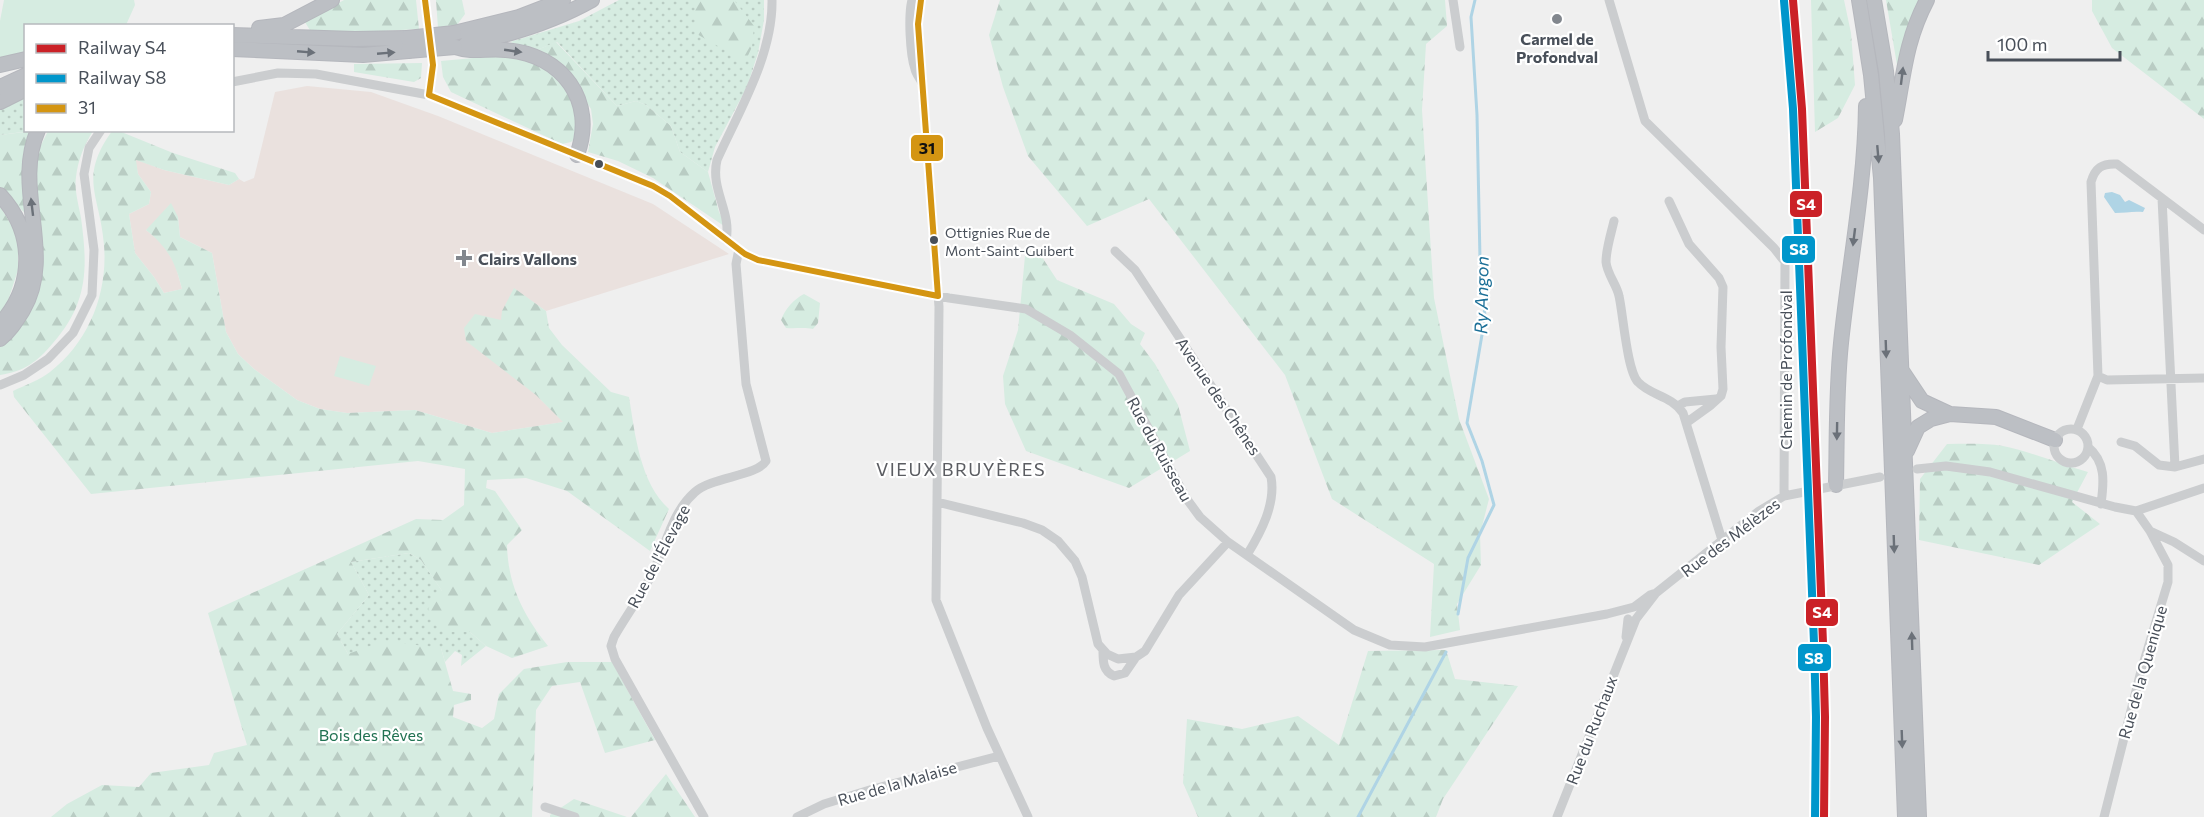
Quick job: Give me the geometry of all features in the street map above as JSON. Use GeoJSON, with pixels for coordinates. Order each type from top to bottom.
{"type":"FeatureCollection","features":[{"type":"Feature","properties":{"kind":"highway"},"geometry":{"type":"LineString","coordinates":[[455,40],[563,0]]}},
{"type":"Feature","properties":{"kind":"highway"},"geometry":{"type":"LineString","coordinates":[[234,40],[334,54],[363,55],[407,45],[527,28],[553,19],[592,0]]}},
{"type":"Feature","properties":{"kind":"highway"},"geometry":{"type":"LineString","coordinates":[[1859,0],[1871,75],[1881,178],[1905,817]]}},
{"type":"Feature","properties":{"kind":"highway"},"geometry":{"type":"LineString","coordinates":[[1874,0],[1886,71],[1892,134],[1919,817]]}},
{"type":"Feature","properties":{"kind":"highway"},"geometry":{"type":"LineString","coordinates":[[1892,134],[1903,65],[1913,31],[1928,0]]}},
{"type":"Feature","properties":{"kind":"highway"},"geometry":{"type":"LineString","coordinates":[[234,39],[251,29],[284,25],[327,3]]}},
{"type":"Feature","properties":{"kind":"highway"},"geometry":{"type":"LineString","coordinates":[[234,40],[333,38],[365,39],[407,45]]}},
{"type":"Feature","properties":{"kind":"highway"},"geometry":{"type":"LineString","coordinates":[[455,40],[466,51],[506,50],[539,57],[563,74],[572,86],[582,114],[583,128],[577,154]]}},
{"type":"Feature","properties":{"kind":"highway"},"geometry":{"type":"LineString","coordinates":[[0,65],[24,59]]}},
{"type":"Feature","properties":{"kind":"highway"},"geometry":{"type":"LineString","coordinates":[[1836,485],[1841,344],[1863,166],[1867,98],[1871,75]]}},
{"type":"Feature","properties":{"kind":"highway"},"geometry":{"type":"LineString","coordinates":[[0,87],[24,76]]}},
{"type":"Feature","properties":{"kind":"highway"},"geometry":{"type":"LineString","coordinates":[[0,102],[24,90]]}},
{"type":"Feature","properties":{"kind":"highway"},"geometry":{"type":"LineString","coordinates":[[0,339],[15,324],[34,283],[37,264],[28,177],[30,154],[37,132]]}},
{"type":"Feature","properties":{"kind":"highway"},"geometry":{"type":"LineString","coordinates":[[0,195],[10,206],[21,226],[26,247],[26,271],[19,296],[0,324]]}},
{"type":"Feature","properties":{"kind":"highway"},"geometry":{"type":"LineString","coordinates":[[1901,369],[1922,401],[1950,414]]}},
{"type":"Feature","properties":{"kind":"highway"},"geometry":{"type":"LineString","coordinates":[[1905,456],[1918,427],[1931,419],[1950,414],[1996,417],[2055,440]]}},
{"type":"Feature","properties":{"kind":"street"},"geometry":{"type":"LineString","coordinates":[[425,0],[433,64],[429,95]]}},
{"type":"Feature","properties":{"kind":"street"},"geometry":{"type":"LineString","coordinates":[[726,240],[728,232],[726,219],[714,180],[714,171],[751,87],[772,23],[772,0]]}},
{"type":"Feature","properties":{"kind":"street"},"geometry":{"type":"LineString","coordinates":[[912,0],[910,16],[915,70],[924,87]]}},
{"type":"Feature","properties":{"kind":"street"},"geometry":{"type":"LineString","coordinates":[[921,0],[918,24],[938,296],[936,603],[999,756],[1028,817]]}},
{"type":"Feature","properties":{"kind":"street"},"geometry":{"type":"LineString","coordinates":[[1453,0],[1460,47]]}},
{"type":"Feature","properties":{"kind":"street","name":"Chemin de Profondval"},"geometry":{"type":"LineString","coordinates":[[1609,0],[1645,121],[1774,248],[1785,262],[1784,496]]}},
{"type":"Feature","properties":{"kind":"street","name":"Rue du Ruisseau"},"geometry":{"type":"LineString","coordinates":[[234,82],[278,72],[316,74],[429,95],[653,186],[670,196],[726,240],[758,260],[773,265],[938,296],[1026,309],[1070,334],[1119,374],[1186,498],[1200,517],[1228,542],[1364,636],[1400,646],[1441,645]]}},
{"type":"Feature","properties":{"kind":"street"},"geometry":{"type":"LineString","coordinates":[[0,385],[24,375],[48,359],[73,333],[92,295],[94,250],[84,174],[89,148],[100,132]]}},
{"type":"Feature","properties":{"kind":"street"},"geometry":{"type":"LineString","coordinates":[[2077,429],[2098,376],[2091,182],[2094,172],[2100,166],[2117,164],[2204,230]]}},
{"type":"Feature","properties":{"kind":"street"},"geometry":{"type":"LineString","coordinates":[[2162,198],[2175,467]]}},
{"type":"Feature","properties":{"kind":"street"},"geometry":{"type":"LineString","coordinates":[[1669,201],[1689,244],[1719,278],[1723,287],[1721,347],[1723,389],[1721,396],[1686,423]]}},
{"type":"Feature","properties":{"kind":"street"},"geometry":{"type":"LineString","coordinates":[[1614,221],[1606,263],[1619,293],[1633,375],[1644,387],[1678,406],[1686,423],[1722,540]]}},
{"type":"Feature","properties":{"kind":"street","name":"Rue de l'Élevage"},"geometry":{"type":"LineString","coordinates":[[704,817],[615,659],[610,646],[653,572],[675,520],[688,499],[704,485],[758,468],[766,461],[746,384],[736,264],[739,249]]}},
{"type":"Feature","properties":{"kind":"street","name":"Avenue des Chênes"},"geometry":{"type":"LineString","coordinates":[[1115,251],[1135,270],[1271,477],[1272,500],[1256,540],[1247,555]]}},
{"type":"Feature","properties":{"kind":"street"},"geometry":{"type":"LineString","coordinates":[[2098,376],[2107,380],[2204,378]]}},
{"type":"Feature","properties":{"kind":"street"},"geometry":{"type":"LineString","coordinates":[[1678,406],[1685,402],[1716,399]]}},
{"type":"Feature","properties":{"kind":"street"},"geometry":{"type":"LineString","coordinates":[[2082,459],[2088,447],[2087,440],[2077,429],[2066,429],[2055,440],[2055,451],[2061,460],[2072,463],[2082,459],[2101,465]]}},
{"type":"Feature","properties":{"kind":"street"},"geometry":{"type":"LineString","coordinates":[[2121,442],[2135,446],[2159,465],[2175,467],[2204,459]]}},
{"type":"Feature","properties":{"kind":"street"},"geometry":{"type":"LineString","coordinates":[[2088,447],[2097,455],[2104,475],[2101,504]]}},
{"type":"Feature","properties":{"kind":"street"},"geometry":{"type":"LineString","coordinates":[[1917,469],[1946,466],[1990,472],[2101,504],[2136,511],[2204,488]]}},
{"type":"Feature","properties":{"kind":"street","name":"Rue des Mélèzes"},"geometry":{"type":"LineString","coordinates":[[1441,645],[1607,614],[1632,614],[1650,595],[1656,593],[1759,511],[1784,496],[1880,477]]}},
{"type":"Feature","properties":{"kind":"street"},"geometry":{"type":"LineString","coordinates":[[937,502],[1023,522],[1042,530],[1058,541],[1078,568],[1096,637],[1103,651],[1105,668],[1114,676],[1125,673],[1136,657],[1149,645],[1179,595],[1228,542]]}},
{"type":"Feature","properties":{"kind":"street","name":"Rue de la Quenique"},"geometry":{"type":"LineString","coordinates":[[2104,817],[2141,671],[2168,582],[2168,565],[2150,531],[2136,511]]}},
{"type":"Feature","properties":{"kind":"street"},"geometry":{"type":"LineString","coordinates":[[2150,531],[2174,542],[2204,561]]}},
{"type":"Feature","properties":{"kind":"street","name":"Rue du Ruchaux"},"geometry":{"type":"LineString","coordinates":[[1557,817],[1626,642],[1632,614]]}},
{"type":"Feature","properties":{"kind":"street"},"geometry":{"type":"LineString","coordinates":[[1103,651],[1118,659],[1136,657]]}},
{"type":"Feature","properties":{"kind":"street","name":"Rue de la Malaise"},"geometry":{"type":"LineString","coordinates":[[797,817],[824,804],[873,789],[999,756]]}},
{"type":"Feature","properties":{"kind":"street"},"geometry":{"type":"LineString","coordinates":[[545,807],[575,817]]}},
{"type":"Feature","properties":{"kind":"shaded area","name":"Clairs Vallons"},"geometry":{"type":"Polygon","coordinates":[[[307,86],[371,92],[438,116],[653,204],[729,254],[546,311],[514,289],[536,395],[564,422],[492,433],[415,410],[347,413],[320,409],[297,400],[254,369],[238,354],[226,332],[212,253],[180,237],[178,217],[146,230],[163,244],[175,264],[182,289],[164,293],[135,253],[129,214],[149,204],[151,192],[138,174],[135,159],[164,170],[229,185],[239,179],[244,182],[254,178],[275,92],[307,86]]]}},
{"type":"Feature","properties":{"kind":"green space"},"geometry":{"type":"Polygon","coordinates":[[[4,0],[134,0],[135,5],[126,24],[24,24],[24,52],[0,58],[0,21],[4,0]]]}},
{"type":"Feature","properties":{"kind":"green space"},"geometry":{"type":"Polygon","coordinates":[[[344,0],[416,0],[419,29],[311,32],[305,22],[344,0]]]}},
{"type":"Feature","properties":{"kind":"green space"},"geometry":{"type":"Polygon","coordinates":[[[436,0],[462,0],[465,14],[457,25],[438,28],[436,0]]]}},
{"type":"Feature","properties":{"kind":"green space"},"geometry":{"type":"Polygon","coordinates":[[[619,0],[764,0],[764,20],[758,53],[747,87],[715,147],[708,172],[680,152],[671,126],[646,105],[636,101],[617,106],[557,42],[537,50],[510,42],[579,21],[619,0]]]}},
{"type":"Feature","properties":{"kind":"green space"},"geometry":{"type":"Polygon","coordinates":[[[695,0],[734,0],[754,26],[752,47],[744,64],[730,53],[695,33],[695,0]]]}},
{"type":"Feature","properties":{"kind":"green space"},"geometry":{"type":"Polygon","coordinates":[[[1000,0],[1445,0],[1447,26],[1426,44],[1422,110],[1434,298],[1459,419],[1489,499],[1480,534],[1481,565],[1457,604],[1460,630],[1430,637],[1434,564],[1332,499],[1285,375],[1149,199],[1087,226],[1028,156],[1003,87],[989,35],[1000,0]]]}},
{"type":"Feature","properties":{"kind":"green space"},"geometry":{"type":"Polygon","coordinates":[[[1811,0],[1844,0],[1851,33],[1855,85],[1838,118],[1815,132],[1811,0]]]}},
{"type":"Feature","properties":{"kind":"green space"},"geometry":{"type":"Polygon","coordinates":[[[1886,0],[1922,0],[1908,26],[1897,65],[1886,0]]]}},
{"type":"Feature","properties":{"kind":"green space"},"geometry":{"type":"Polygon","coordinates":[[[2092,0],[2204,0],[2204,119],[2112,48],[2092,11],[2092,0]]]}},
{"type":"Feature","properties":{"kind":"green space"},"geometry":{"type":"Polygon","coordinates":[[[556,42],[617,106],[636,101],[646,105],[671,126],[680,152],[708,172],[719,212],[727,228],[653,178],[618,161],[588,152],[593,124],[591,109],[564,67],[537,50],[556,42]]]}},
{"type":"Feature","properties":{"kind":"green space"},"geometry":{"type":"Polygon","coordinates":[[[495,56],[522,58],[543,66],[566,87],[579,119],[577,136],[571,142],[562,144],[451,92],[443,77],[441,61],[495,56]]]}},
{"type":"Feature","properties":{"kind":"green space"},"geometry":{"type":"Polygon","coordinates":[[[422,63],[421,78],[414,82],[354,72],[354,64],[422,63]]]}},
{"type":"Feature","properties":{"kind":"green space"},"geometry":{"type":"Polygon","coordinates":[[[24,98],[24,132],[0,135],[0,110],[24,98]]]}},
{"type":"Feature","properties":{"kind":"green space"},"geometry":{"type":"Polygon","coordinates":[[[32,132],[22,162],[28,216],[0,189],[0,135],[32,132]]]}},
{"type":"Feature","properties":{"kind":"green space"},"geometry":{"type":"Polygon","coordinates":[[[48,132],[92,132],[80,159],[76,182],[84,253],[83,284],[73,314],[47,350],[24,368],[0,375],[0,347],[23,320],[36,190],[37,153],[48,132]]]}},
{"type":"Feature","properties":{"kind":"green space","name":"Bois des Rêves"},"geometry":{"type":"Polygon","coordinates":[[[111,132],[121,132],[173,153],[235,173],[239,179],[229,185],[164,170],[136,160],[138,174],[151,192],[149,204],[129,214],[135,253],[164,293],[182,289],[170,256],[146,230],[171,203],[178,217],[180,237],[212,253],[226,332],[238,354],[254,369],[297,400],[320,409],[347,413],[415,410],[492,433],[563,422],[536,395],[466,341],[464,328],[475,314],[501,320],[502,311],[514,288],[546,311],[549,328],[562,345],[611,392],[629,397],[645,472],[651,486],[669,509],[650,551],[567,491],[526,478],[487,480],[486,488],[495,491],[522,530],[507,545],[510,573],[524,611],[548,646],[512,658],[486,646],[470,632],[445,632],[428,609],[442,591],[421,560],[409,553],[351,562],[369,595],[337,634],[348,654],[384,641],[441,648],[453,691],[471,694],[471,700],[454,705],[453,717],[482,728],[494,719],[499,694],[524,669],[567,662],[612,662],[655,740],[605,753],[580,682],[552,686],[536,710],[532,817],[51,817],[67,804],[102,785],[139,787],[151,773],[209,765],[214,753],[247,745],[208,613],[416,519],[443,520],[464,505],[465,469],[418,461],[91,494],[14,397],[13,391],[46,375],[64,360],[85,331],[93,315],[103,281],[104,263],[102,227],[93,175],[102,148],[111,132]]]}},
{"type":"Feature","properties":{"kind":"green space"},"geometry":{"type":"Polygon","coordinates":[[[0,206],[18,236],[18,270],[5,310],[0,314],[0,206]]]}},
{"type":"Feature","properties":{"kind":"green space"},"geometry":{"type":"Polygon","coordinates":[[[1040,254],[1057,280],[1114,304],[1131,324],[1145,333],[1140,344],[1155,364],[1178,405],[1190,451],[1129,488],[1026,451],[1005,404],[1003,376],[1018,330],[1025,256],[1040,254]]]}},
{"type":"Feature","properties":{"kind":"green space"},"geometry":{"type":"Polygon","coordinates":[[[804,294],[820,303],[818,323],[813,329],[786,328],[781,320],[783,316],[790,305],[804,294]]]}},
{"type":"Feature","properties":{"kind":"green space"},"geometry":{"type":"Polygon","coordinates":[[[340,356],[376,366],[369,386],[334,376],[340,356]]]}},
{"type":"Feature","properties":{"kind":"green space"},"geometry":{"type":"Polygon","coordinates":[[[1947,444],[2003,446],[2088,472],[2072,502],[2100,524],[2039,565],[1919,540],[1920,479],[1947,444]]]}},
{"type":"Feature","properties":{"kind":"green space"},"geometry":{"type":"Polygon","coordinates":[[[409,553],[421,560],[470,632],[486,646],[461,666],[462,655],[455,651],[445,662],[441,648],[348,654],[337,634],[369,595],[351,562],[409,553]]]}},
{"type":"Feature","properties":{"kind":"green space"},"geometry":{"type":"Polygon","coordinates":[[[1446,650],[1455,679],[1518,686],[1443,799],[1436,817],[1198,817],[1183,783],[1187,719],[1242,729],[1298,716],[1339,745],[1368,651],[1446,650]]]}},
{"type":"Feature","properties":{"kind":"green space"},"geometry":{"type":"Polygon","coordinates":[[[666,774],[695,817],[631,817],[666,774]]]}},
{"type":"Feature","properties":{"kind":"green space"},"geometry":{"type":"Polygon","coordinates":[[[574,799],[627,817],[550,817],[574,799]]]}},
{"type":"Feature","properties":{"kind":"water"},"geometry":{"type":"Polygon","coordinates":[[[2112,192],[2120,195],[2125,202],[2129,200],[2145,208],[2143,212],[2115,213],[2104,197],[2105,193],[2112,192]]]}},
{"type":"Feature","properties":{"kind":"waterway","name":"Ry Angon"},"geometry":{"type":"LineString","coordinates":[[1458,614],[1468,558],[1494,505],[1482,461],[1467,423],[1485,317],[1480,259],[1477,115],[1471,17],[1475,0]]}},
{"type":"Feature","properties":{"kind":"waterway","name":"Ry Angon"},"geometry":{"type":"LineString","coordinates":[[1358,817],[1446,652]]}},
{"type":"Feature","properties":{"kind":"rail line","name":"S4"},"geometry":{"type":"LineString","coordinates":[[1793,0],[1802,109],[1823,643],[1824,817]]}},
{"type":"Feature","properties":{"kind":"rail line","name":"S8"},"geometry":{"type":"LineString","coordinates":[[1784,1],[1793,109],[1814,643],[1815,817]]}},
{"type":"Feature","properties":{"kind":"transit line","name":"31"},"geometry":{"type":"LineString","coordinates":[[425,0],[433,65],[429,95]]}},
{"type":"Feature","properties":{"kind":"transit line","name":"31"},"geometry":{"type":"LineString","coordinates":[[921,0],[918,24],[938,296]]}},
{"type":"Feature","properties":{"kind":"transit line","name":"31"},"geometry":{"type":"LineString","coordinates":[[429,95],[653,186],[670,196],[745,254],[758,260],[938,296]]}},
{"type":"Feature","properties":{"kind":"place","name":"Carmel de Profondval"},"geometry":{"type":"Point","coordinates":[1557,19]}},
{"type":"Feature","properties":{"kind":"place","name":"Ottignies Rue de Mont-Saint-Guibert"},"geometry":{"type":"Point","coordinates":[934,240]}},
{"type":"Feature","properties":{"kind":"place","name":"Clairs Vallons"},"geometry":{"type":"Point","coordinates":[464,258]}},
{"type":"Feature","properties":{"kind":"district","name":"VIEUX BRUYÈRES"},"geometry":{"type":"Point","coordinates":[961,469]}}]}
